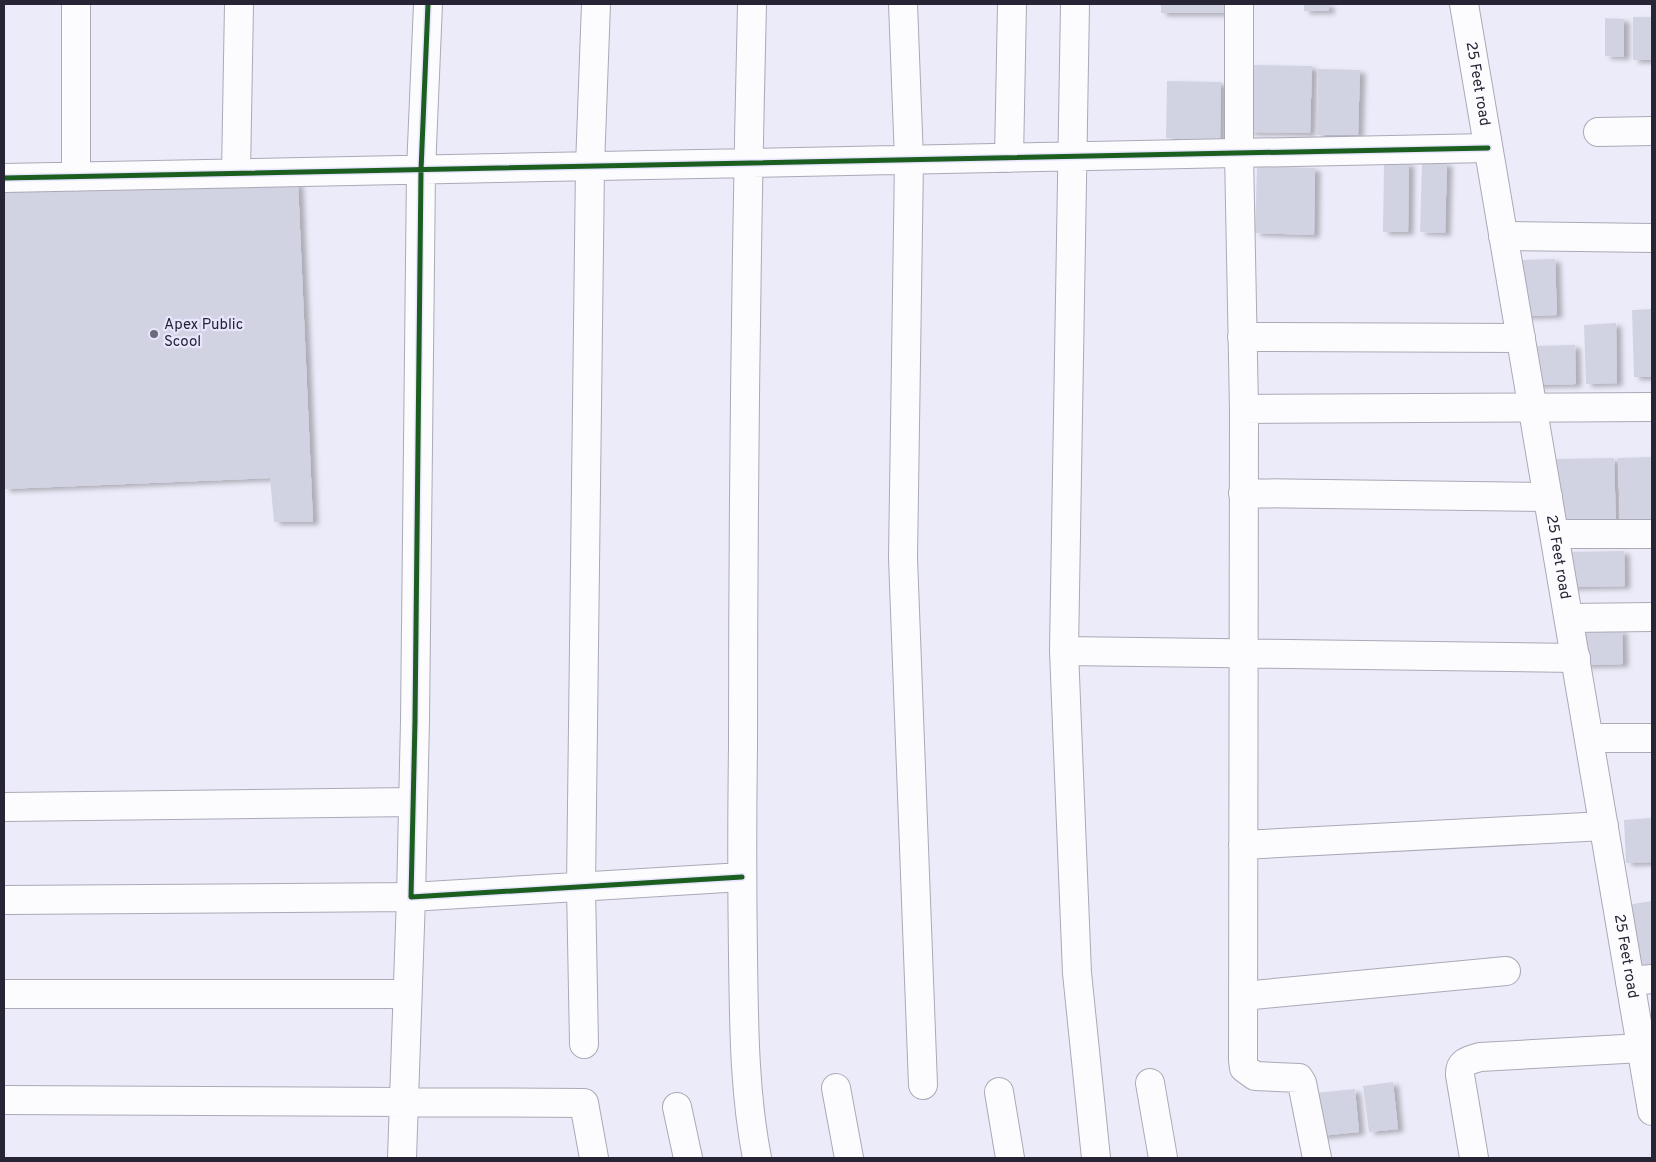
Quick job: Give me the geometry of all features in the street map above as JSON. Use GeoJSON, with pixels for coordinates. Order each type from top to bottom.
{"type":"FeatureCollection","features":[{"type":"Feature","properties":{"kind":"street"},"geometry":{"type":"LineString","coordinates":[[76,4],[76,177]]}},
{"type":"Feature","properties":{"kind":"street"},"geometry":{"type":"LineString","coordinates":[[236,173],[239,4]]}},
{"type":"Feature","properties":{"kind":"street"},"geometry":{"type":"LineString","coordinates":[[402,1158],[415,721],[420,170],[428,4]]}},
{"type":"Feature","properties":{"kind":"street"},"geometry":{"type":"LineString","coordinates":[[584,1044],[581,886],[590,166],[596,4]]}},
{"type":"Feature","properties":{"kind":"street"},"geometry":{"type":"LineString","coordinates":[[752,4],[748,163],[742,877],[744,1037],[750,1124],[757,1158]]}},
{"type":"Feature","properties":{"kind":"street"},"geometry":{"type":"LineString","coordinates":[[903,4],[909,160],[903,558],[923,1085]]}},
{"type":"Feature","properties":{"kind":"street"},"geometry":{"type":"LineString","coordinates":[[1010,158],[1012,4]]}},
{"type":"Feature","properties":{"kind":"street"},"geometry":{"type":"LineString","coordinates":[[1075,4],[1064,651],[1076,973],[1096,1158]]}},
{"type":"Feature","properties":{"kind":"street"},"geometry":{"type":"LineString","coordinates":[[1239,4],[1239,153],[1244,409],[1243,1060],[1244,1068],[1255,1076],[1299,1078],[1302,1083],[1317,1158]]}},
{"type":"Feature","properties":{"kind":"street","name":"25 Feet road"},"geometry":{"type":"LineString","coordinates":[[1464,4],[1604,826],[1641,980],[1642,1048],[1652,1111]]}},
{"type":"Feature","properties":{"kind":"street"},"geometry":{"type":"LineString","coordinates":[[1598,132],[1652,132]]}},
{"type":"Feature","properties":{"kind":"street"},"geometry":{"type":"LineString","coordinates":[[4,178],[1488,148]]}},
{"type":"Feature","properties":{"kind":"street"},"geometry":{"type":"LineString","coordinates":[[1503,236],[1652,238]]}},
{"type":"Feature","properties":{"kind":"street"},"geometry":{"type":"LineString","coordinates":[[1242,337],[1521,338]]}},
{"type":"Feature","properties":{"kind":"street"},"geometry":{"type":"LineString","coordinates":[[1244,409],[1652,407]]}},
{"type":"Feature","properties":{"kind":"street"},"geometry":{"type":"LineString","coordinates":[[1243,493],[1548,497]]}},
{"type":"Feature","properties":{"kind":"street"},"geometry":{"type":"LineString","coordinates":[[1554,534],[1652,534]]}},
{"type":"Feature","properties":{"kind":"street"},"geometry":{"type":"LineString","coordinates":[[1569,618],[1652,617]]}},
{"type":"Feature","properties":{"kind":"street"},"geometry":{"type":"LineString","coordinates":[[1064,651],[1576,658]]}},
{"type":"Feature","properties":{"kind":"street"},"geometry":{"type":"LineString","coordinates":[[1589,738],[1652,738]]}},
{"type":"Feature","properties":{"kind":"street"},"geometry":{"type":"LineString","coordinates":[[4,807],[412,802]]}},
{"type":"Feature","properties":{"kind":"street"},"geometry":{"type":"LineString","coordinates":[[1243,845],[1604,826]]}},
{"type":"Feature","properties":{"kind":"street"},"geometry":{"type":"LineString","coordinates":[[4,900],[411,896],[742,877]]}},
{"type":"Feature","properties":{"kind":"street"},"geometry":{"type":"LineString","coordinates":[[1243,996],[1506,971]]}},
{"type":"Feature","properties":{"kind":"street"},"geometry":{"type":"LineString","coordinates":[[4,994],[406,994]]}},
{"type":"Feature","properties":{"kind":"street"},"geometry":{"type":"LineString","coordinates":[[1474,1158],[1460,1075],[1463,1063],[1480,1057],[1642,1048]]}},
{"type":"Feature","properties":{"kind":"street"},"geometry":{"type":"LineString","coordinates":[[1150,1084],[1163,1158]]}},
{"type":"Feature","properties":{"kind":"street"},"geometry":{"type":"LineString","coordinates":[[836,1088],[849,1158]]}},
{"type":"Feature","properties":{"kind":"street"},"geometry":{"type":"LineString","coordinates":[[999,1092],[1010,1158]]}},
{"type":"Feature","properties":{"kind":"street"},"geometry":{"type":"LineString","coordinates":[[4,1100],[584,1103],[594,1158]]}},
{"type":"Feature","properties":{"kind":"street"},"geometry":{"type":"LineString","coordinates":[[677,1107],[688,1158]]}},
{"type":"Feature","properties":{"kind":"building"},"geometry":{"type":"Polygon","coordinates":[[[1161,4],[1230,4],[1229,13],[1161,13],[1161,4]]]}},
{"type":"Feature","properties":{"kind":"building"},"geometry":{"type":"Polygon","coordinates":[[[1304,4],[1329,4],[1329,11],[1304,11],[1304,4]]]}},
{"type":"Feature","properties":{"kind":"building"},"geometry":{"type":"Polygon","coordinates":[[[1633,17],[1652,17],[1652,60],[1633,60],[1633,17]]]}},
{"type":"Feature","properties":{"kind":"building"},"geometry":{"type":"Polygon","coordinates":[[[1605,18],[1624,19],[1624,57],[1605,56],[1605,18]]]}},
{"type":"Feature","properties":{"kind":"building"},"geometry":{"type":"Polygon","coordinates":[[[1249,65],[1312,66],[1310,133],[1248,132],[1249,65]]]}},
{"type":"Feature","properties":{"kind":"building"},"geometry":{"type":"Polygon","coordinates":[[[1318,69],[1360,70],[1358,135],[1317,135],[1318,69]]]}},
{"type":"Feature","properties":{"kind":"building"},"geometry":{"type":"Polygon","coordinates":[[[1167,81],[1221,82],[1220,140],[1166,138],[1167,81]]]}},
{"type":"Feature","properties":{"kind":"building"},"geometry":{"type":"Polygon","coordinates":[[[1422,162],[1447,163],[1445,233],[1420,232],[1422,162]]]}},
{"type":"Feature","properties":{"kind":"building"},"geometry":{"type":"Polygon","coordinates":[[[1384,163],[1409,163],[1408,232],[1383,232],[1384,163]]]}},
{"type":"Feature","properties":{"kind":"building"},"geometry":{"type":"Polygon","coordinates":[[[1257,166],[1315,168],[1314,235],[1255,233],[1257,166]]]}},
{"type":"Feature","properties":{"kind":"building","name":"Apex Public Scool"},"geometry":{"type":"Polygon","coordinates":[[[298,183],[313,522],[274,522],[270,478],[4,489],[4,191],[298,183]]]}},
{"type":"Feature","properties":{"kind":"building"},"geometry":{"type":"Polygon","coordinates":[[[1555,259],[1557,315],[1522,316],[1521,260],[1555,259]]]}},
{"type":"Feature","properties":{"kind":"building"},"geometry":{"type":"Polygon","coordinates":[[[1652,309],[1652,377],[1634,377],[1632,310],[1652,309]]]}},
{"type":"Feature","properties":{"kind":"building"},"geometry":{"type":"Polygon","coordinates":[[[1616,323],[1617,383],[1586,384],[1584,325],[1616,323]]]}},
{"type":"Feature","properties":{"kind":"building"},"geometry":{"type":"Polygon","coordinates":[[[1575,345],[1576,384],[1532,385],[1531,346],[1575,345]]]}},
{"type":"Feature","properties":{"kind":"building"},"geometry":{"type":"Polygon","coordinates":[[[1652,457],[1652,522],[1620,522],[1618,458],[1652,457]]]}},
{"type":"Feature","properties":{"kind":"building"},"geometry":{"type":"Polygon","coordinates":[[[1614,458],[1616,523],[1556,524],[1555,459],[1614,458]]]}},
{"type":"Feature","properties":{"kind":"building"},"geometry":{"type":"Polygon","coordinates":[[[1624,551],[1625,586],[1567,587],[1566,552],[1624,551]]]}},
{"type":"Feature","properties":{"kind":"building"},"geometry":{"type":"Polygon","coordinates":[[[1622,630],[1623,664],[1583,665],[1582,631],[1622,630]]]}},
{"type":"Feature","properties":{"kind":"building"},"geometry":{"type":"Polygon","coordinates":[[[1652,818],[1652,862],[1626,863],[1624,820],[1652,818]]]}},
{"type":"Feature","properties":{"kind":"building"},"geometry":{"type":"Polygon","coordinates":[[[1652,901],[1652,969],[1636,971],[1627,905],[1652,901]]]}},
{"type":"Feature","properties":{"kind":"building"},"geometry":{"type":"Polygon","coordinates":[[[1393,1082],[1398,1129],[1369,1132],[1363,1086],[1393,1082]]]}},
{"type":"Feature","properties":{"kind":"building"},"geometry":{"type":"Polygon","coordinates":[[[1355,1089],[1359,1132],[1320,1136],[1316,1093],[1355,1089]]]}},
{"type":"Feature","properties":{"kind":"cycle path"},"geometry":{"type":"LineString","coordinates":[[428,4],[421,170],[415,721],[411,897],[742,877]]}},
{"type":"Feature","properties":{"kind":"cycle path"},"geometry":{"type":"LineString","coordinates":[[4,178],[1488,148]]}},
{"type":"Feature","properties":{"kind":"place","name":"Apex Public Scool"},"geometry":{"type":"Point","coordinates":[154,334]}}]}
